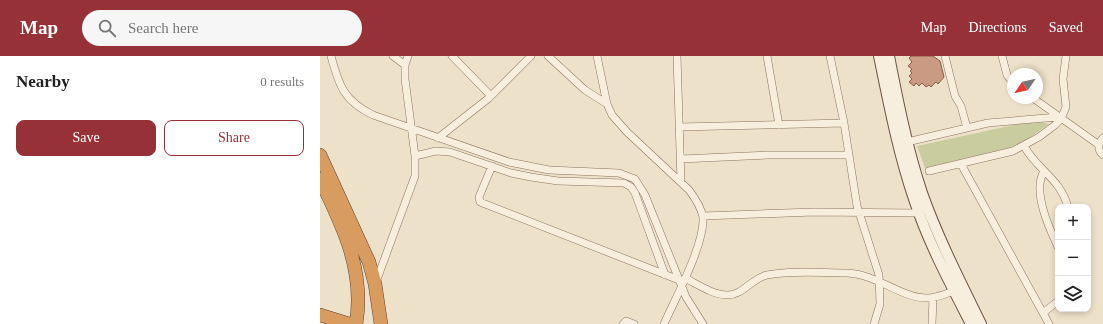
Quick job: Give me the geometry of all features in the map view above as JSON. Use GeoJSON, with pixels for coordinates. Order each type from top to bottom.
{"type":"FeatureCollection","features":[{"type":"Feature","properties":{"kind":"highway"},"geometry":{"type":"LineString","coordinates":[[320,155],[369,262],[375,284],[381,324]]}},
{"type":"Feature","properties":{"kind":"highway"},"geometry":{"type":"LineString","coordinates":[[320,179],[340,219],[351,248],[359,291],[356,324]]}},
{"type":"Feature","properties":{"kind":"highway"},"geometry":{"type":"LineString","coordinates":[[379,307],[386,324]]}},
{"type":"Feature","properties":{"kind":"highway"},"geometry":{"type":"LineString","coordinates":[[320,315],[349,324]]}},
{"type":"Feature","properties":{"kind":"main road"},"geometry":{"type":"LineString","coordinates":[[879,56],[896,140],[919,214],[954,291],[971,324]]}},
{"type":"Feature","properties":{"kind":"main road"},"geometry":{"type":"LineString","coordinates":[[889,56],[907,142],[922,193],[939,236],[981,324]]}},
{"type":"Feature","properties":{"kind":"street"},"geometry":{"type":"LineString","coordinates":[[331,56],[338,81],[351,101],[373,115],[520,165],[550,170],[628,174],[635,179],[645,195],[682,281],[686,297],[703,324]]}},
{"type":"Feature","properties":{"kind":"street"},"geometry":{"type":"LineString","coordinates":[[393,56],[404,65]]}},
{"type":"Feature","properties":{"kind":"street"},"geometry":{"type":"LineString","coordinates":[[375,284],[416,176],[404,65],[408,56]]}},
{"type":"Feature","properties":{"kind":"street"},"geometry":{"type":"LineString","coordinates":[[452,56],[491,96]]}},
{"type":"Feature","properties":{"kind":"street"},"geometry":{"type":"LineString","coordinates":[[438,138],[491,96],[531,56]]}},
{"type":"Feature","properties":{"kind":"street"},"geometry":{"type":"LineString","coordinates":[[548,56],[585,90],[607,104]]}},
{"type":"Feature","properties":{"kind":"street"},"geometry":{"type":"LineString","coordinates":[[597,56],[607,104],[620,125],[681,182],[696,200],[702,216],[701,234],[664,324]]}},
{"type":"Feature","properties":{"kind":"street"},"geometry":{"type":"LineString","coordinates":[[677,56],[681,182]]}},
{"type":"Feature","properties":{"kind":"street"},"geometry":{"type":"LineString","coordinates":[[767,56],[779,125]]}},
{"type":"Feature","properties":{"kind":"street"},"geometry":{"type":"LineString","coordinates":[[830,56],[844,123],[859,212],[876,262],[880,281],[880,304],[874,324]]}},
{"type":"Feature","properties":{"kind":"street"},"geometry":{"type":"LineString","coordinates":[[945,56],[955,96],[961,106],[967,128]]}},
{"type":"Feature","properties":{"kind":"street"},"geometry":{"type":"LineString","coordinates":[[1002,56],[1007,75]]}},
{"type":"Feature","properties":{"kind":"street"},"geometry":{"type":"LineString","coordinates":[[929,171],[1004,154],[1024,146],[1039,137],[1060,118],[1066,107],[1063,79],[1066,56]]}},
{"type":"Feature","properties":{"kind":"street"},"geometry":{"type":"LineString","coordinates":[[1041,104],[1099,145]]}},
{"type":"Feature","properties":{"kind":"street"},"geometry":{"type":"LineString","coordinates":[[907,142],[988,123],[1060,118]]}},
{"type":"Feature","properties":{"kind":"street"},"geometry":{"type":"LineString","coordinates":[[679,127],[844,123]]}},
{"type":"Feature","properties":{"kind":"street"},"geometry":{"type":"LineString","coordinates":[[1103,138],[1099,145],[1100,151],[1103,155]]}},
{"type":"Feature","properties":{"kind":"street"},"geometry":{"type":"LineString","coordinates":[[1024,146],[1032,158],[1059,185],[1067,204]]}},
{"type":"Feature","properties":{"kind":"street"},"geometry":{"type":"LineString","coordinates":[[415,156],[436,151],[450,152],[511,173],[531,177],[558,180],[624,183],[631,187],[635,193],[665,275]]}},
{"type":"Feature","properties":{"kind":"street"},"geometry":{"type":"LineString","coordinates":[[680,159],[767,155],[849,155]]}},
{"type":"Feature","properties":{"kind":"street"},"geometry":{"type":"LineString","coordinates":[[961,164],[1049,324]]}},
{"type":"Feature","properties":{"kind":"street"},"geometry":{"type":"LineString","coordinates":[[492,166],[479,197],[480,202],[665,275],[715,292],[728,295],[740,290],[758,277],[788,272],[853,273],[880,281],[915,297],[933,298],[954,291]]}},
{"type":"Feature","properties":{"kind":"street"},"geometry":{"type":"LineString","coordinates":[[1044,171],[1040,180],[1044,210],[1055,240]]}},
{"type":"Feature","properties":{"kind":"street"},"geometry":{"type":"LineString","coordinates":[[702,216],[814,212],[919,214]]}},
{"type":"Feature","properties":{"kind":"street"},"geometry":{"type":"LineString","coordinates":[[932,324],[933,298]]}},
{"type":"Feature","properties":{"kind":"street"},"geometry":{"type":"LineString","coordinates":[[1043,313],[1055,303]]}},
{"type":"Feature","properties":{"kind":"street"},"geometry":{"type":"LineString","coordinates":[[623,324],[626,321],[634,324]]}},
{"type":"Feature","properties":{"kind":"green space"},"geometry":{"type":"Polygon","coordinates":[[[1041,122],[1049,124],[1022,143],[1009,148],[925,168],[917,146],[1023,123],[1041,122]]]}},
{"type":"Feature","properties":{"kind":"building"},"geometry":{"type":"Polygon","coordinates":[[[911,56],[933,56],[940,61],[944,77],[938,84],[936,82],[931,87],[929,85],[926,87],[922,83],[919,86],[916,83],[914,86],[909,82],[912,79],[909,76],[912,73],[910,71],[912,69],[908,66],[912,62],[909,58],[911,56]]]}}]}
